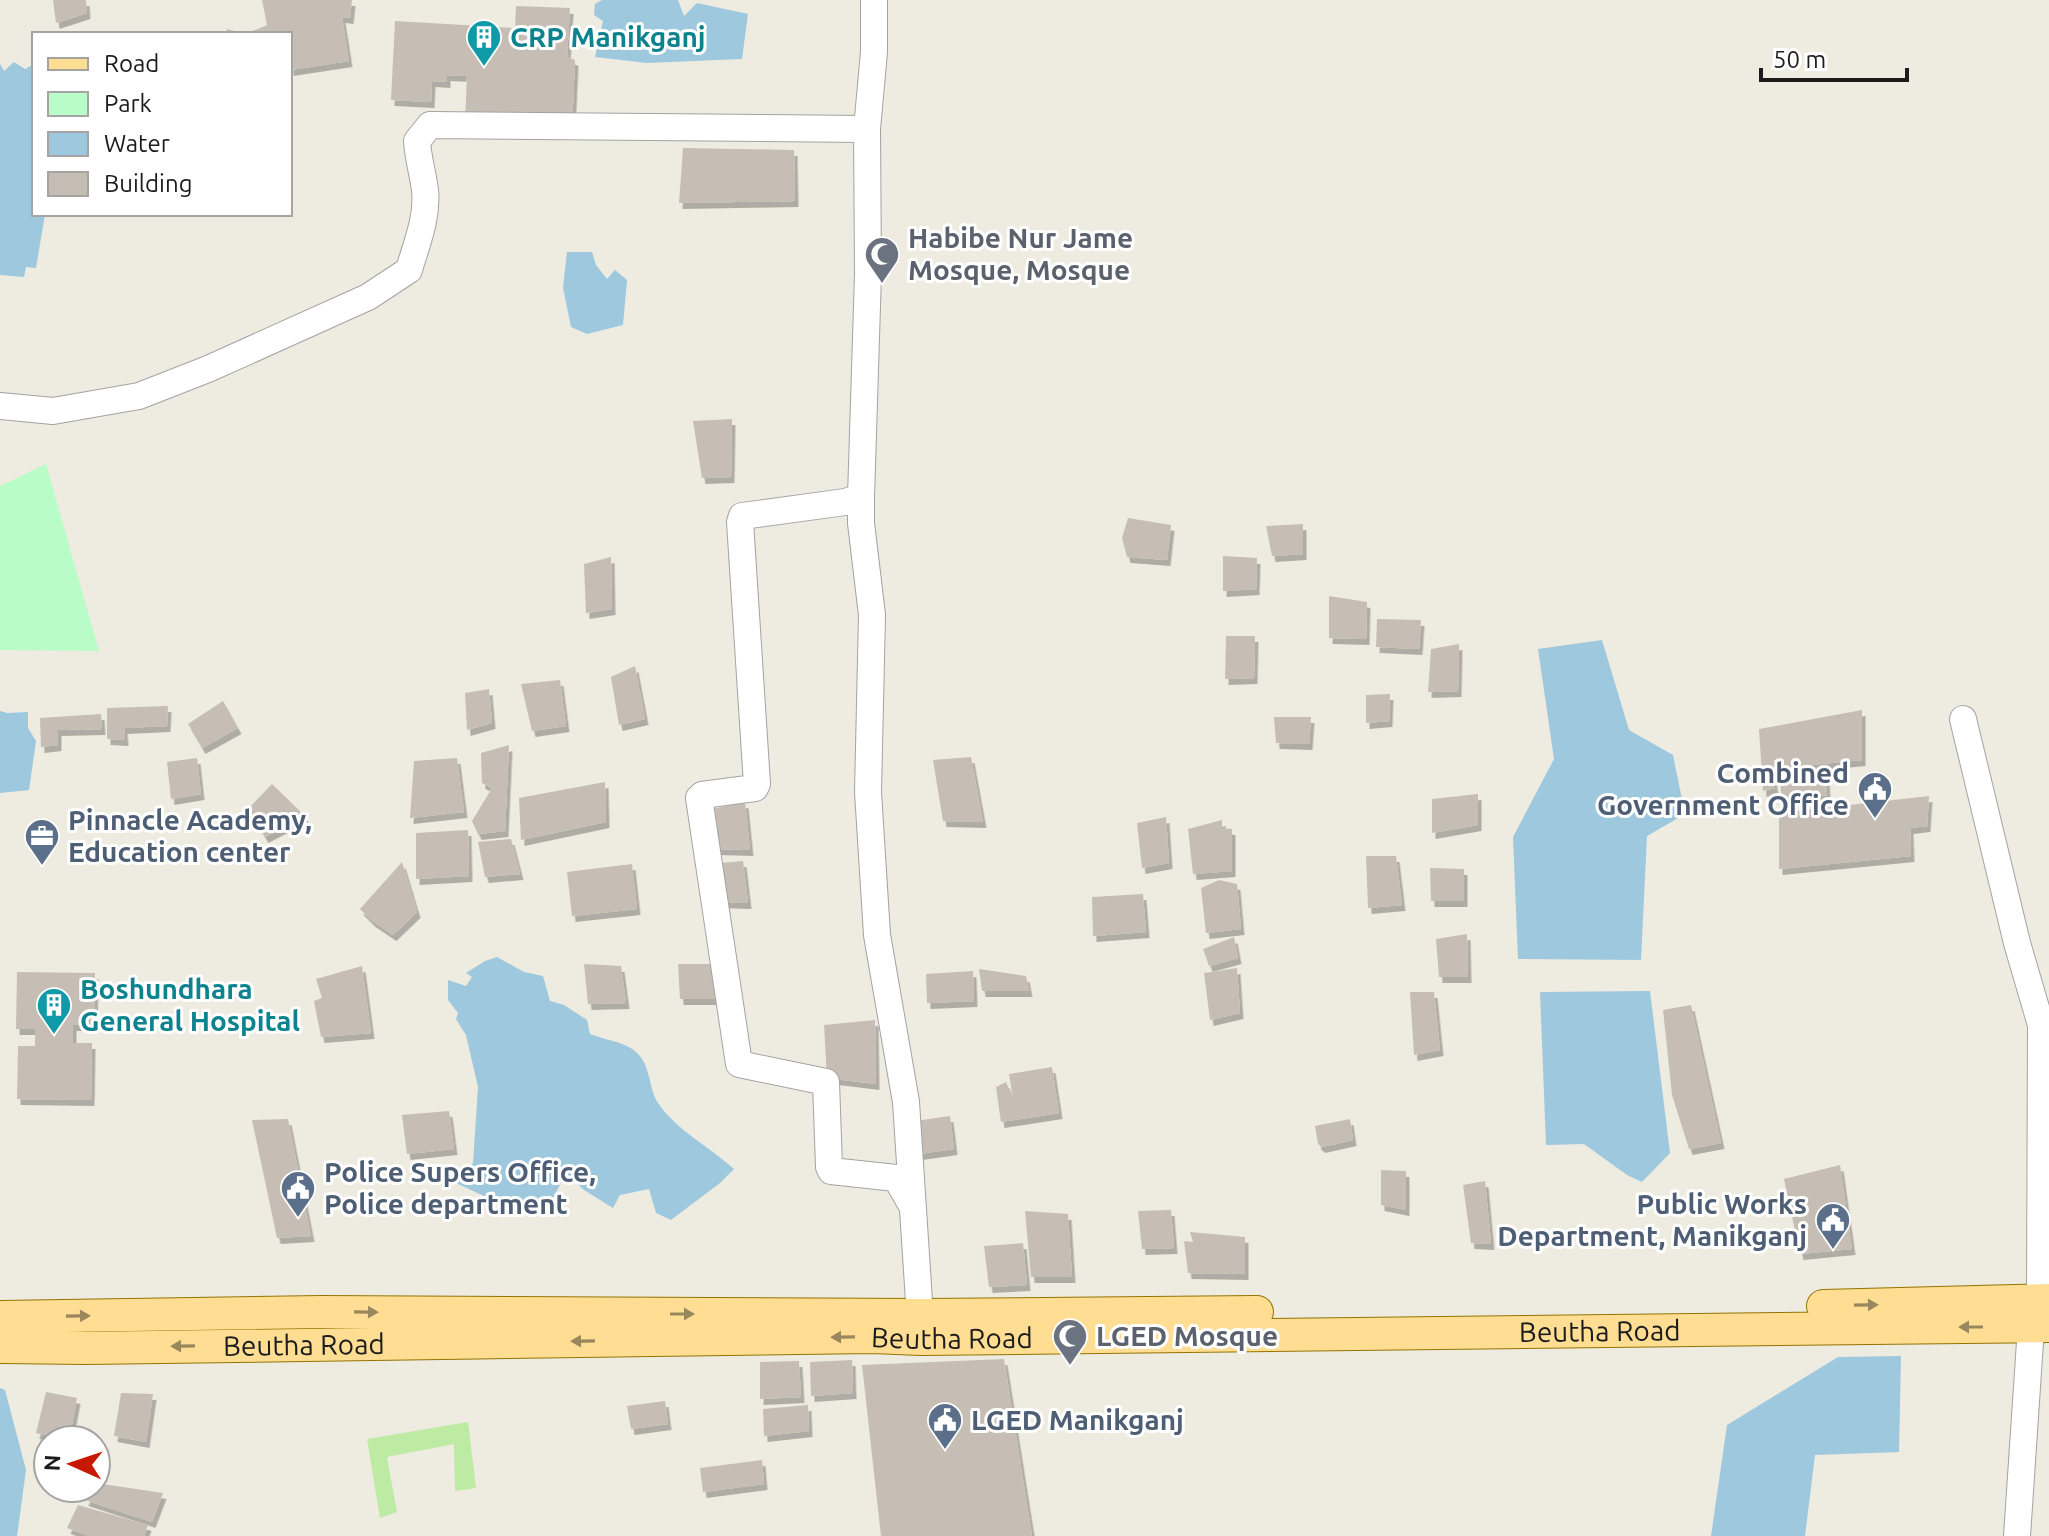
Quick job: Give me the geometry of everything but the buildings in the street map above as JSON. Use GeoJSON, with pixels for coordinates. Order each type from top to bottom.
{"type":"FeatureCollection","features":[{"type":"Feature","properties":{"kind":"main road","name":"Beutha Road"},"geometry":{"type":"LineString","coordinates":[[0,1317],[320,1327],[873,1337],[921,1327],[2042,1314]]}},
{"type":"Feature","properties":{"kind":"main road","name":"Beutha Road"},"geometry":{"type":"LineString","coordinates":[[0,1347],[86,1348],[320,1327]]}},
{"type":"Feature","properties":{"kind":"street"},"geometry":{"type":"LineString","coordinates":[[874,0],[874,52],[867,129],[868,288],[861,497],[861,523],[872,615],[868,792],[877,935],[906,1102],[921,1327]]}},
{"type":"Feature","properties":{"kind":"street"},"geometry":{"type":"LineString","coordinates":[[0,406],[53,411],[139,396],[208,369],[368,297],[409,270],[425,216],[425,191],[417,141],[430,125],[867,129]]}},
{"type":"Feature","properties":{"kind":"street"},"geometry":{"type":"LineString","coordinates":[[861,497],[845,502],[742,516],[757,784],[755,788],[702,795],[699,798],[739,1064],[741,1067],[826,1082],[831,1171],[896,1178],[915,1211]]}},
{"type":"Feature","properties":{"kind":"street"},"geometry":{"type":"LineString","coordinates":[[1963,719],[2017,943],[2041,1025],[2042,1314],[2017,1536]]}},
{"type":"Feature","properties":{"kind":"green space"},"geometry":{"type":"Polygon","coordinates":[[[46,464],[99,651],[0,650],[0,486],[46,464]]]}},
{"type":"Feature","properties":{"kind":"green space"},"geometry":{"type":"Polygon","coordinates":[[[468,1422],[476,1488],[455,1491],[454,1444],[387,1457],[397,1512],[380,1518],[367,1439],[468,1422]]]}},
{"type":"Feature","properties":{"kind":"water"},"geometry":{"type":"Polygon","coordinates":[[[602,0],[678,0],[684,16],[697,3],[748,14],[742,59],[647,63],[595,57],[603,21],[594,15],[595,4],[602,0]]]}},
{"type":"Feature","properties":{"kind":"water"},"geometry":{"type":"Polygon","coordinates":[[[14,62],[25,69],[32,65],[32,216],[45,216],[36,268],[26,267],[24,277],[0,275],[0,64],[4,71],[14,62]]]}},
{"type":"Feature","properties":{"kind":"water"},"geometry":{"type":"Polygon","coordinates":[[[567,252],[592,252],[596,265],[607,279],[615,270],[627,280],[623,325],[587,334],[571,327],[563,288],[567,252]]]}},
{"type":"Feature","properties":{"kind":"water"},"geometry":{"type":"Polygon","coordinates":[[[1602,640],[1629,730],[1673,755],[1685,814],[1647,836],[1641,960],[1518,959],[1513,837],[1554,759],[1538,649],[1602,640]]]}},
{"type":"Feature","properties":{"kind":"water"},"geometry":{"type":"Polygon","coordinates":[[[0,711],[28,712],[28,728],[36,741],[29,790],[0,793],[0,711]]]}},
{"type":"Feature","properties":{"kind":"water"},"geometry":{"type":"Polygon","coordinates":[[[497,957],[524,972],[543,976],[550,1001],[564,1005],[587,1020],[590,1034],[626,1046],[639,1055],[654,1096],[666,1113],[734,1169],[671,1220],[656,1213],[649,1189],[620,1195],[613,1208],[584,1190],[566,1173],[548,1208],[516,1211],[456,1183],[473,1163],[478,1087],[466,1035],[456,1019],[458,1013],[448,1000],[448,980],[466,986],[472,977],[466,973],[497,957]]]}},
{"type":"Feature","properties":{"kind":"water"},"geometry":{"type":"Polygon","coordinates":[[[1650,991],[1670,1153],[1642,1182],[1584,1144],[1546,1145],[1540,992],[1650,991]]]}},
{"type":"Feature","properties":{"kind":"water"},"geometry":{"type":"Polygon","coordinates":[[[1901,1356],[1899,1452],[1815,1455],[1805,1536],[1711,1536],[1727,1425],[1838,1357],[1901,1356]]]}},
{"type":"Feature","properties":{"kind":"water"},"geometry":{"type":"Polygon","coordinates":[[[0,1388],[5,1390],[26,1470],[17,1536],[0,1536],[0,1388]]]}},
{"type":"Feature","properties":{"kind":"place","name":"CRP Manikganj"},"geometry":{"type":"Point","coordinates":[484,68]}},
{"type":"Feature","properties":{"kind":"place","name":"Habibe Nur Jame Mosque, Mosque"},"geometry":{"type":"Point","coordinates":[882,285]}},
{"type":"Feature","properties":{"kind":"place","name":"Combined Government Office"},"geometry":{"type":"Point","coordinates":[1875,820]}},
{"type":"Feature","properties":{"kind":"place","name":"Pinnacle Academy, Education center"},"geometry":{"type":"Point","coordinates":[42,867]}},
{"type":"Feature","properties":{"kind":"place","name":"Boshundhara General Hospital"},"geometry":{"type":"Point","coordinates":[54,1036]}},
{"type":"Feature","properties":{"kind":"place","name":"Police Supers Office, Police department"},"geometry":{"type":"Point","coordinates":[298,1219]}},
{"type":"Feature","properties":{"kind":"place","name":"Public Works Department, Manikganj"},"geometry":{"type":"Point","coordinates":[1833,1251]}},
{"type":"Feature","properties":{"kind":"place","name":"LGED Mosque"},"geometry":{"type":"Point","coordinates":[1070,1367]}},
{"type":"Feature","properties":{"kind":"place","name":"LGED Manikganj"},"geometry":{"type":"Point","coordinates":[945,1451]}}]}
